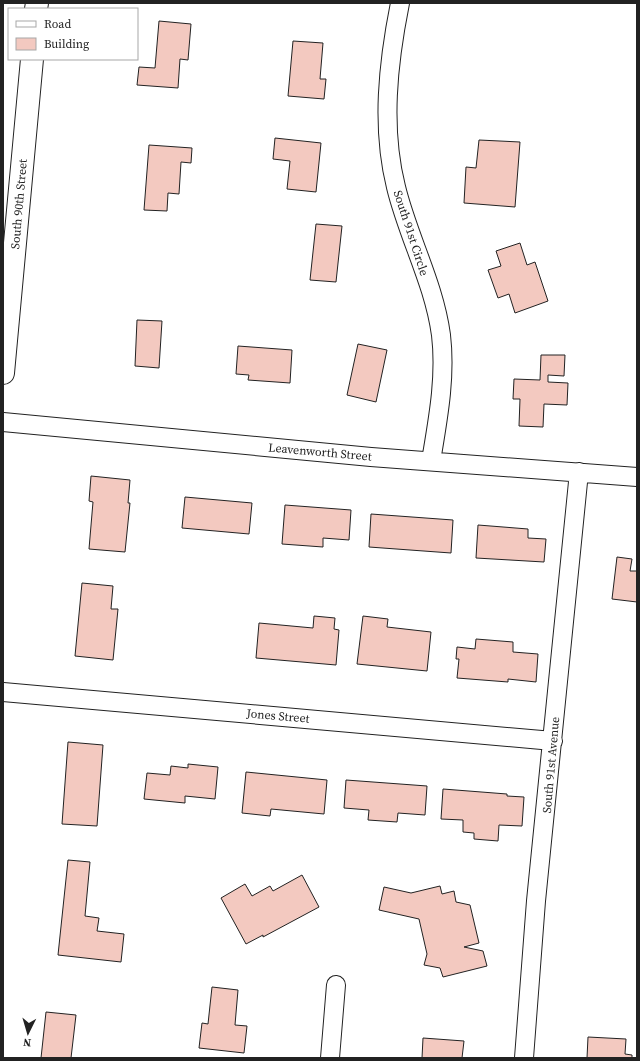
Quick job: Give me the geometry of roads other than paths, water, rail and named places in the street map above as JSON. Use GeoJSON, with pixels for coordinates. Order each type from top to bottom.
{"type":"FeatureCollection","features":[{"type":"Feature","properties":{"kind":"main road","name":"South 90th Street"},"geometry":{"type":"LineString","coordinates":[[3,373],[32,60]]}},
{"type":"Feature","properties":{"kind":"street","name":"South 91st Circle"},"geometry":{"type":"LineString","coordinates":[[400,3],[388,82],[390,157],[396,187],[431,292],[441,334],[442,386],[431,461]]}},
{"type":"Feature","properties":{"kind":"street","name":"Leavenworth Street"},"geometry":{"type":"LineString","coordinates":[[3,422],[371,457],[637,477]]}},
{"type":"Feature","properties":{"kind":"street","name":"South 91st Avenue"},"geometry":{"type":"LineString","coordinates":[[524,1058],[536,901],[579,472]]}},
{"type":"Feature","properties":{"kind":"street","name":"Jones Street"},"geometry":{"type":"LineString","coordinates":[[3,692],[553,741]]}},
{"type":"Feature","properties":{"kind":"street"},"geometry":{"type":"LineString","coordinates":[[330,1058],[336,985]]}}]}
